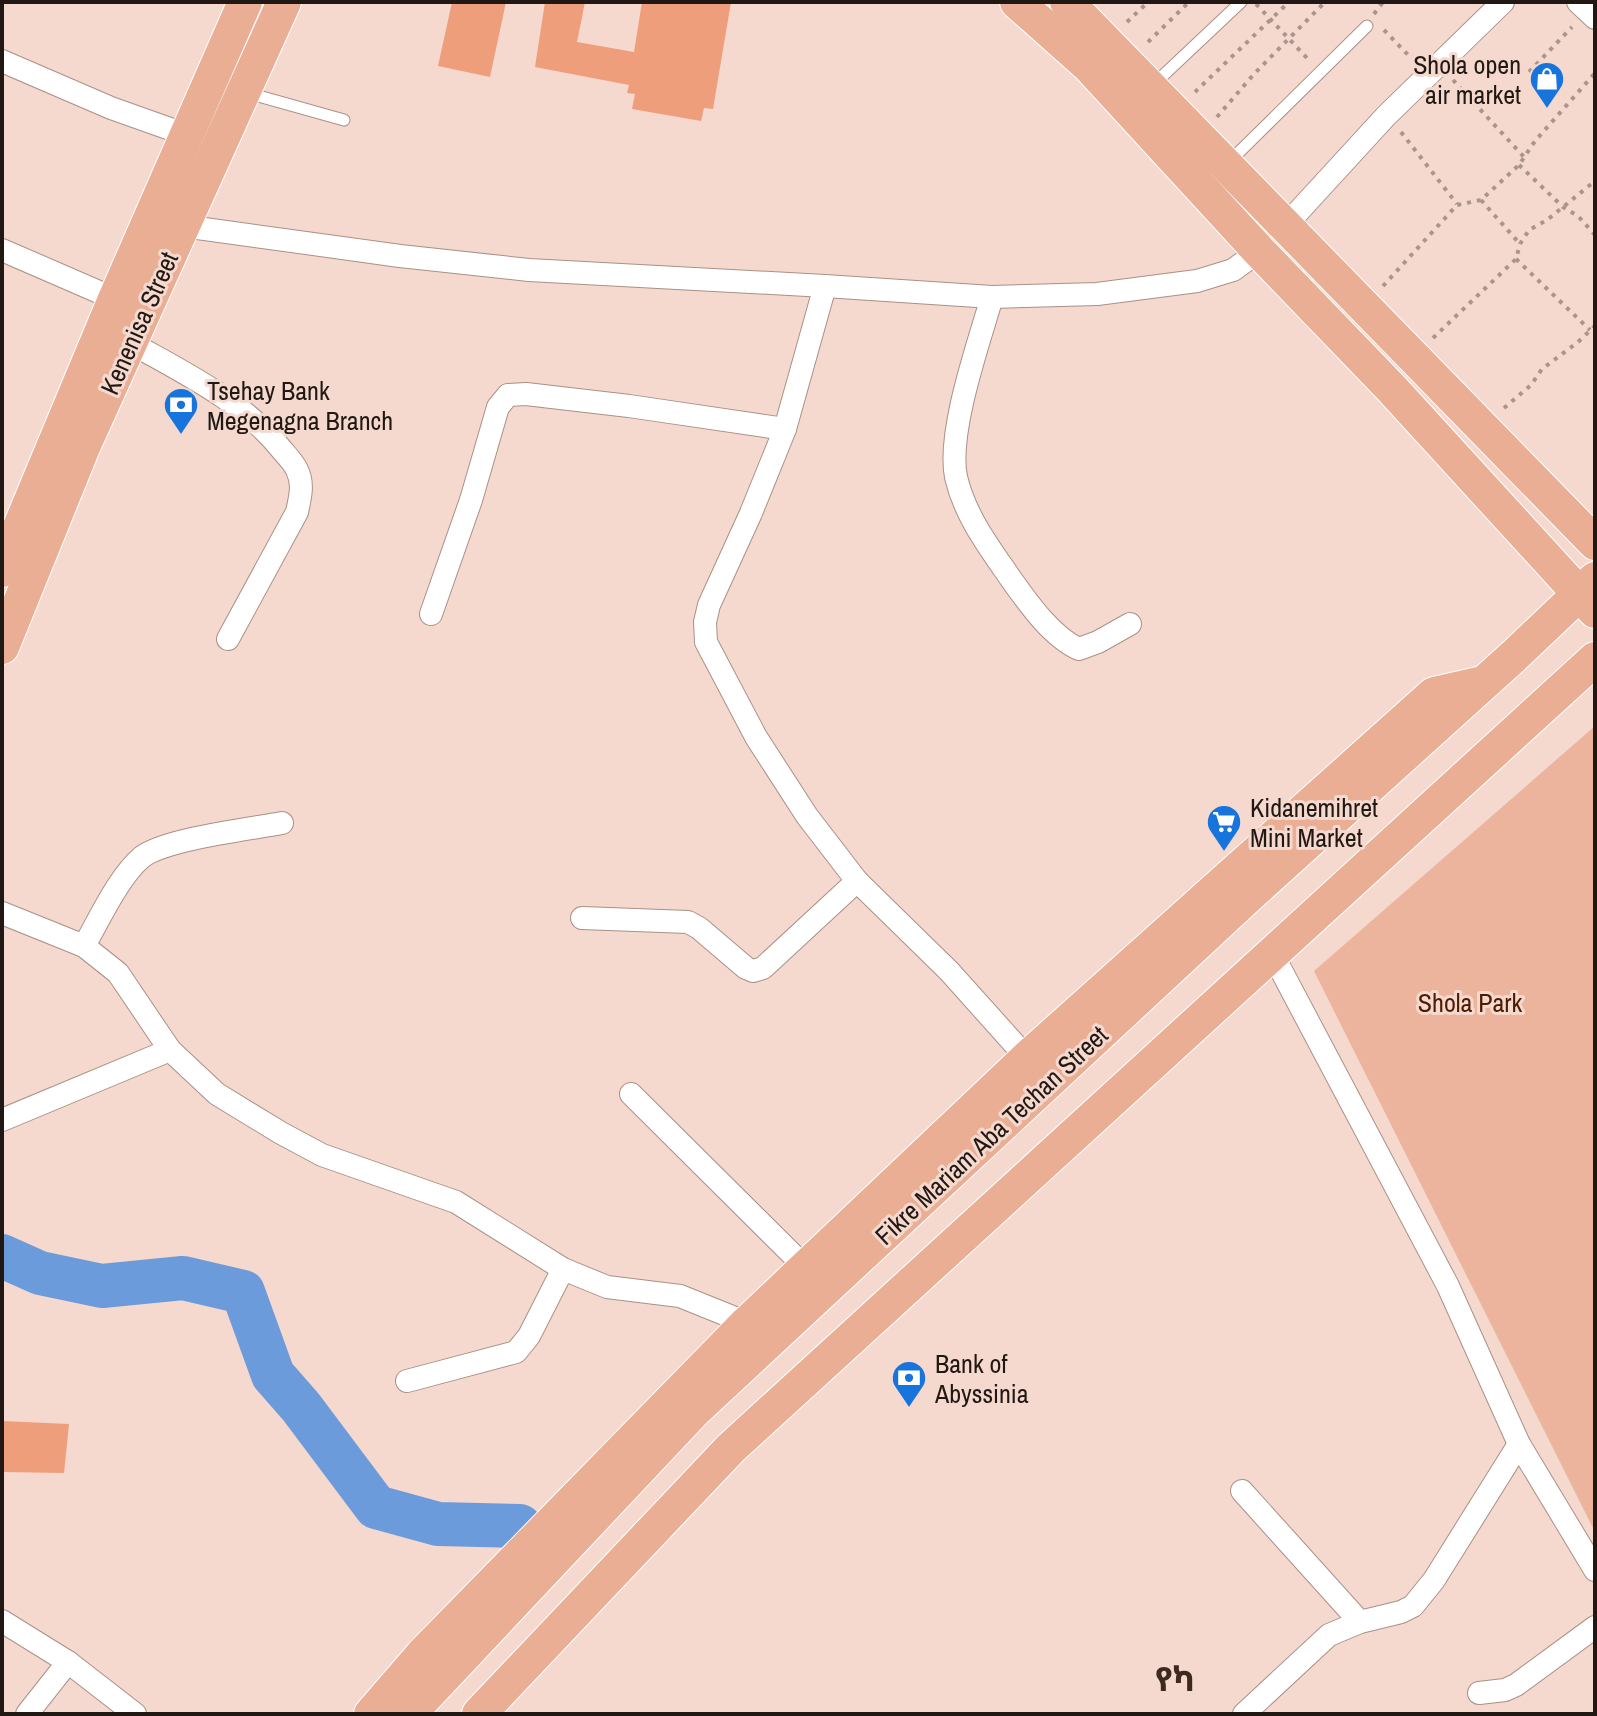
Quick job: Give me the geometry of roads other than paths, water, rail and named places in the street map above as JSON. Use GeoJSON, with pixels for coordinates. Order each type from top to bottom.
{"type":"FeatureCollection","features":[{"type":"Feature","properties":{"kind":"main road","name":"Kenenisa Street"},"geometry":{"type":"LineString","coordinates":[[2,570],[70,441],[131,343],[168,219],[187,135],[245,2]]}},
{"type":"Feature","properties":{"kind":"main road","name":"Kenenisa Street"},"geometry":{"type":"LineString","coordinates":[[2,647],[115,299],[168,219],[243,92],[284,2]]}},
{"type":"Feature","properties":{"kind":"main road"},"geometry":{"type":"LineString","coordinates":[[1017,2],[1089,66],[1259,251],[1590,594]]}},
{"type":"Feature","properties":{"kind":"main road"},"geometry":{"type":"LineString","coordinates":[[1067,2],[1595,543]]}},
{"type":"Feature","properties":{"kind":"main road","name":"Fikre Mariam Aba Techan Street"},"geometry":{"type":"LineString","coordinates":[[409,1714],[694,1411],[1245,899],[1483,683],[1590,594]]}},
{"type":"Feature","properties":{"kind":"main road","name":"Fikre Mariam Aba Techan Street"},"geometry":{"type":"LineString","coordinates":[[479,1714],[731,1448],[1595,659]]}},
{"type":"Feature","properties":{"kind":"main road"},"geometry":{"type":"LineString","coordinates":[[371,1714],[422,1655],[747,1323],[1027,1058],[1434,694],[1483,683]]}},
{"type":"Feature","properties":{"kind":"main road"},"geometry":{"type":"LineString","coordinates":[[694,1411],[731,1448]]}},
{"type":"Feature","properties":{"kind":"street"},"geometry":{"type":"LineString","coordinates":[[1286,225],[1386,116],[1503,2]]}},
{"type":"Feature","properties":{"kind":"street"},"geometry":{"type":"LineString","coordinates":[[2,61],[111,108],[187,135]]}},
{"type":"Feature","properties":{"kind":"street"},"geometry":{"type":"LineString","coordinates":[[168,219],[400,256],[529,270],[992,297],[1097,294],[1197,281],[1233,270],[1259,251]]}},
{"type":"Feature","properties":{"kind":"street"},"geometry":{"type":"LineString","coordinates":[[2,250],[115,299]]}},
{"type":"Feature","properties":{"kind":"street"},"geometry":{"type":"LineString","coordinates":[[825,286],[785,429],[709,605],[705,622],[706,642],[756,737],[807,816],[857,881],[949,971],[1027,1058]]}},
{"type":"Feature","properties":{"kind":"street"},"geometry":{"type":"LineString","coordinates":[[992,297],[963,395],[956,474],[966,508],[1020,592],[1065,643],[1079,649],[1130,624]]}},
{"type":"Feature","properties":{"kind":"street"},"geometry":{"type":"LineString","coordinates":[[131,343],[200,382],[251,418],[276,442],[298,470],[302,490],[297,512],[228,639]]}},
{"type":"Feature","properties":{"kind":"street"},"geometry":{"type":"LineString","coordinates":[[431,614],[471,500],[498,407],[508,395],[526,394],[629,406],[785,429]]}},
{"type":"Feature","properties":{"kind":"street"},"geometry":{"type":"LineString","coordinates":[[84,946],[118,887],[141,858],[160,847],[282,823]]}},
{"type":"Feature","properties":{"kind":"street"},"geometry":{"type":"LineString","coordinates":[[582,918],[688,922],[753,971],[763,968],[857,881]]}},
{"type":"Feature","properties":{"kind":"street"},"geometry":{"type":"LineString","coordinates":[[2,913],[84,946],[118,973],[170,1050],[217,1094],[281,1133],[322,1155],[456,1202],[563,1269],[607,1287],[680,1296],[747,1323]]}},
{"type":"Feature","properties":{"kind":"street"},"geometry":{"type":"LineString","coordinates":[[1272,953],[1448,1286],[1519,1444],[1595,1570]]}},
{"type":"Feature","properties":{"kind":"street"},"geometry":{"type":"LineString","coordinates":[[2,1120],[170,1050]]}},
{"type":"Feature","properties":{"kind":"street"},"geometry":{"type":"LineString","coordinates":[[631,1094],[806,1268]]}},
{"type":"Feature","properties":{"kind":"street"},"geometry":{"type":"LineString","coordinates":[[407,1381],[516,1352],[529,1336],[563,1269]]}},
{"type":"Feature","properties":{"kind":"street"},"geometry":{"type":"LineString","coordinates":[[1244,1714],[1329,1635],[1413,1606],[1434,1580],[1519,1444]]}},
{"type":"Feature","properties":{"kind":"street"},"geometry":{"type":"LineString","coordinates":[[1242,1491],[1360,1622]]}},
{"type":"Feature","properties":{"kind":"street"},"geometry":{"type":"LineString","coordinates":[[2,1621],[68,1662],[135,1714]]}},
{"type":"Feature","properties":{"kind":"street"},"geometry":{"type":"LineString","coordinates":[[1479,1693],[1505,1690],[1516,1685],[1595,1627]]}},
{"type":"Feature","properties":{"kind":"street"},"geometry":{"type":"LineString","coordinates":[[27,1714],[68,1662]]}},
{"type":"Feature","properties":{"kind":"lane"},"geometry":{"type":"LineString","coordinates":[[1150,88],[1241,2]]}},
{"type":"Feature","properties":{"kind":"lane"},"geometry":{"type":"LineString","coordinates":[[1227,165],[1367,26]]}},
{"type":"Feature","properties":{"kind":"lane"},"geometry":{"type":"LineString","coordinates":[[243,92],[344,120]]}},
{"type":"Feature","properties":{"kind":"waterway"},"geometry":{"type":"LineString","coordinates":[[2,1256],[40,1273],[102,1286],[183,1278],[243,1292],[273,1375],[376,1507],[438,1524],[520,1526]]}},
{"type":"Feature","properties":{"kind":"place","name":"Shola open air market"},"geometry":{"type":"Point","coordinates":[1547,110]}},
{"type":"Feature","properties":{"kind":"place","name":"Tsehay Bank Megenagna Branch"},"geometry":{"type":"Point","coordinates":[181,436]}},
{"type":"Feature","properties":{"kind":"place","name":"Kidanemihret Mini Market"},"geometry":{"type":"Point","coordinates":[1224,853]}},
{"type":"Feature","properties":{"kind":"place","name":"Bank of Abyssinia"},"geometry":{"type":"Point","coordinates":[909,1409]}},
{"type":"Feature","properties":{"kind":"district","name":"የካ"},"geometry":{"type":"Point","coordinates":[1175,1679]}},
{"type":"Feature","properties":{"kind":"park label","name":"Shola Park"},"geometry":{"type":"Point","coordinates":[1470,1002]}}]}
